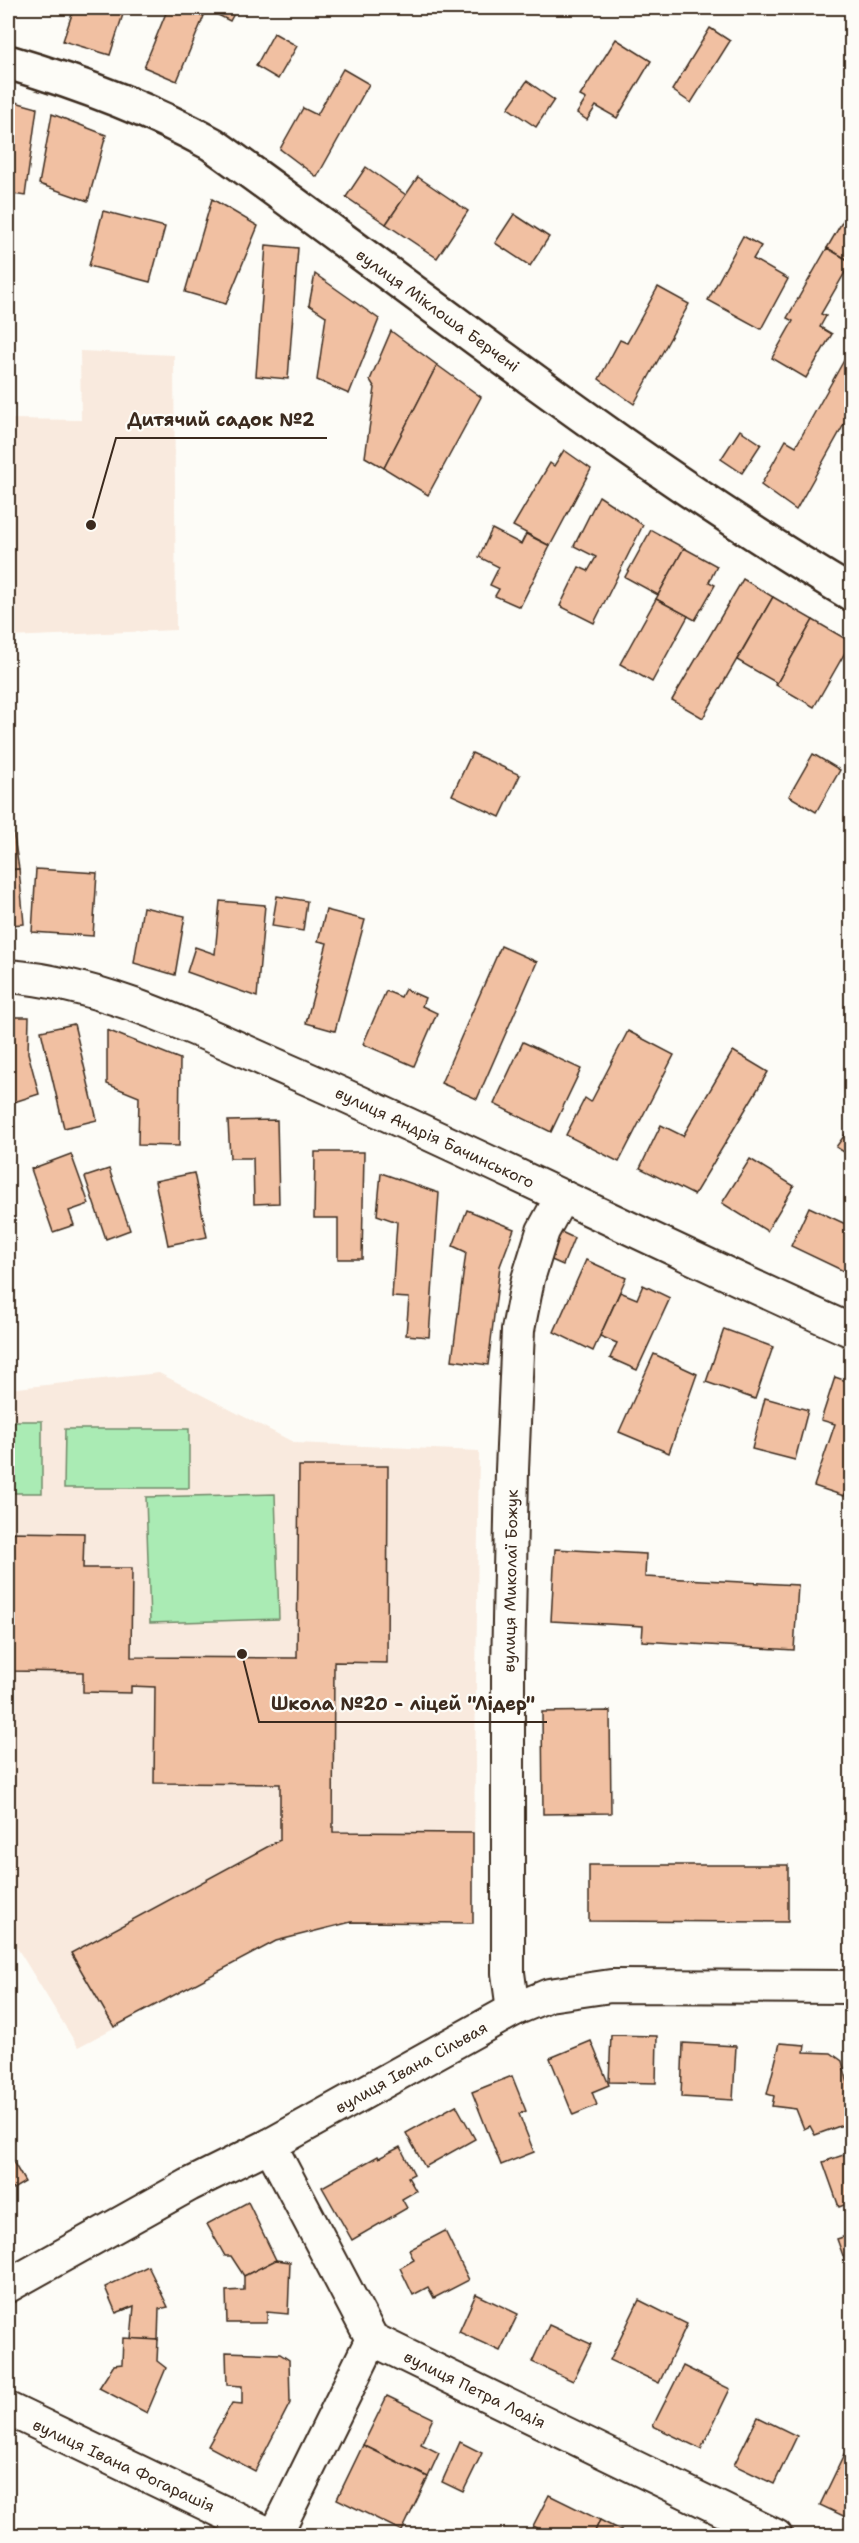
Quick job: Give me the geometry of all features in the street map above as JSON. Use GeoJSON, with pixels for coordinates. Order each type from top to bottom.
{"type":"FeatureCollection","features":[{"type":"Feature","properties":{"kind":"street","name":"вулиця Міклоша Берчені"},"geometry":{"type":"LineString","coordinates":[[8,62],[122,99],[212,144],[598,428],[715,509],[852,594]]}},
{"type":"Feature","properties":{"kind":"street","name":"вулиця Андрія Бачинського"},"geometry":{"type":"LineString","coordinates":[[8,976],[67,986],[112,997],[184,1025],[394,1117],[852,1330]]}},
{"type":"Feature","properties":{"kind":"street","name":"вулиця Миколаї Божук"},"geometry":{"type":"LineString","coordinates":[[513,2010],[508,1973],[508,1671],[512,1470],[518,1330],[528,1279],[543,1231],[562,1196]]}},
{"type":"Feature","properties":{"kind":"street","name":"вулиця Івана Сільвая"},"geometry":{"type":"LineString","coordinates":[[8,2286],[189,2185],[270,2145],[513,2010],[549,1995],[611,1986],[852,1987]]}},
{"type":"Feature","properties":{"kind":"street"},"geometry":{"type":"LineString","coordinates":[[270,2145],[372,2339],[274,2535]]}},
{"type":"Feature","properties":{"kind":"street","name":"вулиця Петра Лодія"},"geometry":{"type":"LineString","coordinates":[[372,2339],[776,2535]]}},
{"type":"Feature","properties":{"kind":"street","name":"вулиця Івана Фогарашія"},"geometry":{"type":"LineString","coordinates":[[8,2409],[274,2535]]}},
{"type":"Feature","properties":{"kind":"shaded area"},"geometry":{"type":"Polygon","coordinates":[[[80,351],[174,355],[176,630],[8,637],[8,419],[81,420],[80,351]]]}},
{"type":"Feature","properties":{"kind":"shaded area"},"geometry":{"type":"Polygon","coordinates":[[[159,1373],[295,1443],[479,1451],[473,1923],[351,1922],[277,1941],[78,2047],[8,1933],[8,1389],[159,1373]]]}},
{"type":"Feature","properties":{"kind":"green space"},"geometry":{"type":"Polygon","coordinates":[[[8,1421],[42,1421],[42,1493],[8,1493],[8,1421]]]}},
{"type":"Feature","properties":{"kind":"green space"},"geometry":{"type":"Polygon","coordinates":[[[65,1429],[189,1429],[189,1488],[64,1488],[65,1429]]]}},
{"type":"Feature","properties":{"kind":"green space"},"geometry":{"type":"Polygon","coordinates":[[[275,1494],[279,1619],[150,1623],[146,1497],[275,1494]]]}},
{"type":"Feature","properties":{"kind":"building"},"geometry":{"type":"Polygon","coordinates":[[[74,8],[125,8],[110,55],[63,41],[74,8]]]}},
{"type":"Feature","properties":{"kind":"building"},"geometry":{"type":"Polygon","coordinates":[[[168,8],[182,8],[204,16],[177,81],[144,67],[168,8]]]}},
{"type":"Feature","properties":{"kind":"building"},"geometry":{"type":"Polygon","coordinates":[[[207,8],[237,8],[230,21],[207,8]]]}},
{"type":"Feature","properties":{"kind":"building"},"geometry":{"type":"Polygon","coordinates":[[[710,28],[730,41],[691,103],[672,90],[710,28]]]}},
{"type":"Feature","properties":{"kind":"building"},"geometry":{"type":"Polygon","coordinates":[[[274,33],[297,46],[278,79],[256,66],[274,33]]]}},
{"type":"Feature","properties":{"kind":"building"},"geometry":{"type":"Polygon","coordinates":[[[616,39],[651,61],[617,118],[596,106],[587,120],[577,113],[586,99],[580,96],[616,39]]]}},
{"type":"Feature","properties":{"kind":"building"},"geometry":{"type":"Polygon","coordinates":[[[343,69],[369,84],[317,177],[280,149],[303,108],[317,115],[343,69]]]}},
{"type":"Feature","properties":{"kind":"building"},"geometry":{"type":"Polygon","coordinates":[[[527,81],[554,100],[536,127],[508,108],[527,81]]]}},
{"type":"Feature","properties":{"kind":"building"},"geometry":{"type":"Polygon","coordinates":[[[8,100],[37,108],[25,196],[8,193],[8,100]]]}},
{"type":"Feature","properties":{"kind":"building"},"geometry":{"type":"Polygon","coordinates":[[[52,114],[106,135],[88,201],[39,184],[52,114]]]}},
{"type":"Feature","properties":{"kind":"building"},"geometry":{"type":"Polygon","coordinates":[[[366,167],[406,195],[386,224],[346,197],[366,167]]]}},
{"type":"Feature","properties":{"kind":"building"},"geometry":{"type":"Polygon","coordinates":[[[418,177],[468,211],[437,258],[386,224],[418,177]]]}},
{"type":"Feature","properties":{"kind":"building"},"geometry":{"type":"Polygon","coordinates":[[[212,199],[258,226],[226,304],[185,292],[212,199]]]}},
{"type":"Feature","properties":{"kind":"building"},"geometry":{"type":"Polygon","coordinates":[[[852,205],[852,262],[827,248],[852,205]]]}},
{"type":"Feature","properties":{"kind":"building"},"geometry":{"type":"Polygon","coordinates":[[[103,211],[165,227],[150,282],[89,266],[103,211]]]}},
{"type":"Feature","properties":{"kind":"building"},"geometry":{"type":"Polygon","coordinates":[[[514,214],[549,237],[530,266],[495,243],[514,214]]]}},
{"type":"Feature","properties":{"kind":"building"},"geometry":{"type":"Polygon","coordinates":[[[743,236],[761,246],[753,259],[788,279],[761,329],[708,300],[743,236]]]}},
{"type":"Feature","properties":{"kind":"building"},"geometry":{"type":"Polygon","coordinates":[[[266,245],[298,248],[288,379],[256,376],[266,245]]]}},
{"type":"Feature","properties":{"kind":"building"},"geometry":{"type":"Polygon","coordinates":[[[827,248],[851,262],[821,314],[826,316],[820,327],[832,334],[806,378],[772,358],[793,321],[787,318],[827,248]]]}},
{"type":"Feature","properties":{"kind":"building"},"geometry":{"type":"Polygon","coordinates":[[[315,274],[379,319],[349,394],[317,380],[326,316],[309,305],[315,274]]]}},
{"type":"Feature","properties":{"kind":"building"},"geometry":{"type":"Polygon","coordinates":[[[658,287],[689,304],[634,404],[599,379],[620,340],[627,343],[658,287]]]}},
{"type":"Feature","properties":{"kind":"building"},"geometry":{"type":"Polygon","coordinates":[[[391,331],[437,365],[384,468],[365,457],[375,388],[370,380],[391,331]]]}},
{"type":"Feature","properties":{"kind":"building"},"geometry":{"type":"Polygon","coordinates":[[[852,346],[852,410],[796,510],[761,485],[786,440],[796,446],[852,346]]]}},
{"type":"Feature","properties":{"kind":"building"},"geometry":{"type":"Polygon","coordinates":[[[437,365],[481,397],[428,495],[384,468],[437,365]]]}},
{"type":"Feature","properties":{"kind":"building"},"geometry":{"type":"Polygon","coordinates":[[[740,430],[761,444],[742,473],[721,459],[740,430]]]}},
{"type":"Feature","properties":{"kind":"building"},"geometry":{"type":"Polygon","coordinates":[[[564,450],[591,469],[550,546],[513,526],[550,463],[554,466],[564,450]]]}},
{"type":"Feature","properties":{"kind":"building"},"geometry":{"type":"Polygon","coordinates":[[[599,496],[643,525],[594,623],[560,606],[579,567],[588,571],[596,557],[574,546],[599,496]]]}},
{"type":"Feature","properties":{"kind":"building"},"geometry":{"type":"Polygon","coordinates":[[[492,529],[521,544],[526,534],[550,546],[520,607],[495,596],[499,589],[490,585],[499,567],[479,557],[492,529]]]}},
{"type":"Feature","properties":{"kind":"building"},"geometry":{"type":"Polygon","coordinates":[[[651,530],[684,548],[658,595],[625,577],[651,530]]]}},
{"type":"Feature","properties":{"kind":"building"},"geometry":{"type":"Polygon","coordinates":[[[684,548],[717,566],[709,582],[715,585],[695,620],[656,599],[684,548]]]}},
{"type":"Feature","properties":{"kind":"building"},"geometry":{"type":"Polygon","coordinates":[[[743,579],[773,597],[703,718],[672,700],[743,579]]]}},
{"type":"Feature","properties":{"kind":"building"},"geometry":{"type":"Polygon","coordinates":[[[773,597],[813,620],[777,683],[737,660],[773,597]]]}},
{"type":"Feature","properties":{"kind":"building"},"geometry":{"type":"Polygon","coordinates":[[[656,599],[688,616],[652,682],[620,664],[656,599]]]}},
{"type":"Feature","properties":{"kind":"building"},"geometry":{"type":"Polygon","coordinates":[[[813,620],[851,642],[814,707],[776,685],[813,620]]]}},
{"type":"Feature","properties":{"kind":"building"},"geometry":{"type":"Polygon","coordinates":[[[472,753],[520,775],[500,817],[452,795],[472,753]]]}},
{"type":"Feature","properties":{"kind":"building"},"geometry":{"type":"Polygon","coordinates":[[[813,754],[840,770],[816,812],[789,796],[813,754]]]}},
{"type":"Feature","properties":{"kind":"building"},"geometry":{"type":"Polygon","coordinates":[[[8,798],[19,869],[8,870],[8,798]]]}},
{"type":"Feature","properties":{"kind":"building"},"geometry":{"type":"Polygon","coordinates":[[[19,869],[24,924],[8,925],[8,870],[19,869]]]}},
{"type":"Feature","properties":{"kind":"building"},"geometry":{"type":"Polygon","coordinates":[[[36,869],[97,873],[93,936],[32,932],[36,869]]]}},
{"type":"Feature","properties":{"kind":"building"},"geometry":{"type":"Polygon","coordinates":[[[277,896],[307,901],[303,931],[272,926],[277,896]]]}},
{"type":"Feature","properties":{"kind":"building"},"geometry":{"type":"Polygon","coordinates":[[[220,901],[265,905],[257,997],[187,972],[195,947],[215,954],[220,901]]]}},
{"type":"Feature","properties":{"kind":"building"},"geometry":{"type":"Polygon","coordinates":[[[143,907],[185,916],[175,975],[134,963],[143,907]]]}},
{"type":"Feature","properties":{"kind":"building"},"geometry":{"type":"Polygon","coordinates":[[[326,910],[365,920],[335,1031],[306,1023],[327,943],[318,941],[326,910]]]}},
{"type":"Feature","properties":{"kind":"building"},"geometry":{"type":"Polygon","coordinates":[[[501,946],[537,962],[477,1099],[441,1083],[501,946]]]}},
{"type":"Feature","properties":{"kind":"building"},"geometry":{"type":"Polygon","coordinates":[[[405,989],[425,998],[422,1006],[437,1013],[414,1066],[363,1044],[386,991],[401,997],[405,989]]]}},
{"type":"Feature","properties":{"kind":"building"},"geometry":{"type":"Polygon","coordinates":[[[8,1017],[29,1017],[28,1053],[39,1094],[11,1103],[8,1092],[8,1017]]]}},
{"type":"Feature","properties":{"kind":"building"},"geometry":{"type":"Polygon","coordinates":[[[74,1024],[97,1120],[64,1128],[41,1031],[74,1024]]]}},
{"type":"Feature","properties":{"kind":"building"},"geometry":{"type":"Polygon","coordinates":[[[107,1030],[180,1059],[179,1146],[138,1145],[139,1097],[107,1084],[107,1030]]]}},
{"type":"Feature","properties":{"kind":"building"},"geometry":{"type":"Polygon","coordinates":[[[628,1031],[674,1055],[619,1162],[566,1135],[585,1098],[591,1102],[628,1031]]]}},
{"type":"Feature","properties":{"kind":"building"},"geometry":{"type":"Polygon","coordinates":[[[523,1042],[581,1069],[551,1132],[494,1104],[523,1042]]]}},
{"type":"Feature","properties":{"kind":"building"},"geometry":{"type":"Polygon","coordinates":[[[733,1051],[768,1072],[694,1195],[640,1168],[661,1125],[683,1136],[733,1051]]]}},
{"type":"Feature","properties":{"kind":"building"},"geometry":{"type":"Polygon","coordinates":[[[277,1120],[279,1203],[254,1204],[253,1158],[230,1158],[228,1121],[277,1120]]]}},
{"type":"Feature","properties":{"kind":"building"},"geometry":{"type":"Polygon","coordinates":[[[852,1125],[852,1157],[836,1147],[852,1125]]]}},
{"type":"Feature","properties":{"kind":"building"},"geometry":{"type":"Polygon","coordinates":[[[315,1152],[364,1152],[362,1259],[338,1259],[338,1218],[314,1218],[315,1152]]]}},
{"type":"Feature","properties":{"kind":"building"},"geometry":{"type":"Polygon","coordinates":[[[71,1154],[89,1204],[69,1211],[74,1225],[53,1232],[31,1169],[71,1154]]]}},
{"type":"Feature","properties":{"kind":"building"},"geometry":{"type":"Polygon","coordinates":[[[750,1159],[794,1186],[767,1231],[722,1203],[750,1159]]]}},
{"type":"Feature","properties":{"kind":"building"},"geometry":{"type":"Polygon","coordinates":[[[109,1169],[130,1230],[106,1239],[85,1177],[109,1169]]]}},
{"type":"Feature","properties":{"kind":"building"},"geometry":{"type":"Polygon","coordinates":[[[194,1173],[207,1237],[168,1245],[155,1181],[194,1173]]]}},
{"type":"Feature","properties":{"kind":"building"},"geometry":{"type":"Polygon","coordinates":[[[381,1173],[439,1193],[429,1337],[406,1335],[409,1298],[392,1297],[397,1222],[377,1215],[381,1173]]]}},
{"type":"Feature","properties":{"kind":"building"},"geometry":{"type":"Polygon","coordinates":[[[809,1207],[852,1227],[852,1275],[791,1246],[809,1207]]]}},
{"type":"Feature","properties":{"kind":"building"},"geometry":{"type":"Polygon","coordinates":[[[467,1210],[514,1229],[500,1266],[488,1365],[452,1360],[466,1252],[453,1246],[467,1210]]]}},
{"type":"Feature","properties":{"kind":"building"},"geometry":{"type":"Polygon","coordinates":[[[559,1231],[574,1238],[563,1265],[547,1258],[559,1231]]]}},
{"type":"Feature","properties":{"kind":"building"},"geometry":{"type":"Polygon","coordinates":[[[586,1260],[626,1278],[593,1351],[554,1332],[586,1260]]]}},
{"type":"Feature","properties":{"kind":"building"},"geometry":{"type":"Polygon","coordinates":[[[643,1285],[670,1298],[637,1370],[610,1358],[617,1343],[600,1336],[620,1292],[637,1299],[643,1285]]]}},
{"type":"Feature","properties":{"kind":"building"},"geometry":{"type":"Polygon","coordinates":[[[724,1329],[773,1347],[755,1399],[706,1382],[724,1329]]]}},
{"type":"Feature","properties":{"kind":"building"},"geometry":{"type":"Polygon","coordinates":[[[654,1354],[697,1374],[669,1453],[619,1432],[654,1354]]]}},
{"type":"Feature","properties":{"kind":"building"},"geometry":{"type":"Polygon","coordinates":[[[835,1377],[852,1383],[852,1474],[844,1496],[814,1486],[835,1424],[821,1420],[835,1377]]]}},
{"type":"Feature","properties":{"kind":"building"},"geometry":{"type":"Polygon","coordinates":[[[765,1398],[808,1410],[795,1460],[752,1449],[765,1398]]]}},
{"type":"Feature","properties":{"kind":"building"},"geometry":{"type":"Polygon","coordinates":[[[299,1466],[388,1466],[387,1663],[334,1662],[333,1832],[473,1833],[473,1923],[351,1922],[276,1941],[114,2027],[71,1953],[280,1840],[280,1784],[154,1783],[155,1687],[131,1686],[131,1693],[83,1692],[83,1672],[8,1671],[8,1532],[84,1533],[83,1568],[132,1568],[131,1657],[297,1658],[299,1466]]]}},
{"type":"Feature","properties":{"kind":"building"},"geometry":{"type":"Polygon","coordinates":[[[555,1549],[646,1554],[645,1577],[798,1585],[794,1650],[642,1641],[643,1626],[551,1621],[555,1549]]]}},
{"type":"Feature","properties":{"kind":"building"},"geometry":{"type":"Polygon","coordinates":[[[610,1711],[611,1813],[543,1814],[542,1712],[610,1711]]]}},
{"type":"Feature","properties":{"kind":"building"},"geometry":{"type":"Polygon","coordinates":[[[589,1865],[788,1865],[788,1922],[589,1921],[589,1865]]]}},
{"type":"Feature","properties":{"kind":"building"},"geometry":{"type":"Polygon","coordinates":[[[611,2035],[657,2036],[656,2083],[609,2082],[611,2035]]]}},
{"type":"Feature","properties":{"kind":"building"},"geometry":{"type":"Polygon","coordinates":[[[591,2041],[609,2085],[592,2092],[597,2105],[573,2115],[550,2058],[591,2041]]]}},
{"type":"Feature","properties":{"kind":"building"},"geometry":{"type":"Polygon","coordinates":[[[683,2043],[736,2046],[733,2100],[681,2097],[683,2043]]]}},
{"type":"Feature","properties":{"kind":"building"},"geometry":{"type":"Polygon","coordinates":[[[780,2043],[805,2045],[804,2052],[831,2053],[842,2061],[849,2087],[852,2087],[852,2113],[844,2116],[848,2123],[815,2135],[810,2126],[804,2129],[796,2109],[772,2106],[774,2096],[767,2094],[780,2043]]]}},
{"type":"Feature","properties":{"kind":"building"},"geometry":{"type":"Polygon","coordinates":[[[512,2076],[526,2111],[519,2114],[534,2152],[501,2165],[472,2092],[512,2076]]]}},
{"type":"Feature","properties":{"kind":"building"},"geometry":{"type":"Polygon","coordinates":[[[456,2105],[475,2139],[425,2167],[406,2133],[456,2105]]]}},
{"type":"Feature","properties":{"kind":"building"},"geometry":{"type":"Polygon","coordinates":[[[400,2147],[414,2174],[408,2177],[416,2191],[402,2199],[407,2208],[352,2240],[322,2187],[378,2156],[379,2158],[400,2147]]]}},
{"type":"Feature","properties":{"kind":"building"},"geometry":{"type":"Polygon","coordinates":[[[852,2152],[852,2202],[839,2207],[823,2162],[852,2152]]]}},
{"type":"Feature","properties":{"kind":"building"},"geometry":{"type":"Polygon","coordinates":[[[8,2153],[25,2182],[8,2192],[8,2153]]]}},
{"type":"Feature","properties":{"kind":"building"},"geometry":{"type":"Polygon","coordinates":[[[248,2202],[276,2260],[244,2276],[231,2256],[225,2256],[207,2224],[248,2202]]]}},
{"type":"Feature","properties":{"kind":"building"},"geometry":{"type":"Polygon","coordinates":[[[445,2231],[469,2280],[434,2298],[428,2287],[413,2295],[400,2268],[414,2260],[409,2250],[445,2231]]]}},
{"type":"Feature","properties":{"kind":"building"},"geometry":{"type":"Polygon","coordinates":[[[852,2234],[852,2274],[850,2275],[837,2239],[852,2234]]]}},
{"type":"Feature","properties":{"kind":"building"},"geometry":{"type":"Polygon","coordinates":[[[276,2260],[290,2262],[288,2314],[267,2312],[267,2323],[227,2323],[226,2291],[244,2290],[244,2276],[276,2260]]]}},
{"type":"Feature","properties":{"kind":"building"},"geometry":{"type":"Polygon","coordinates":[[[148,2266],[168,2307],[159,2309],[158,2340],[131,2339],[134,2306],[116,2313],[105,2287],[148,2266]]]}},
{"type":"Feature","properties":{"kind":"building"},"geometry":{"type":"Polygon","coordinates":[[[476,2294],[518,2314],[500,2351],[459,2332],[476,2294]]]}},
{"type":"Feature","properties":{"kind":"building"},"geometry":{"type":"Polygon","coordinates":[[[639,2300],[687,2324],[659,2383],[610,2360],[639,2300]]]}},
{"type":"Feature","properties":{"kind":"building"},"geometry":{"type":"Polygon","coordinates":[[[549,2325],[591,2344],[573,2381],[532,2362],[549,2325]]]}},
{"type":"Feature","properties":{"kind":"building"},"geometry":{"type":"Polygon","coordinates":[[[123,2338],[158,2340],[157,2361],[166,2368],[147,2413],[99,2388],[114,2365],[122,2364],[123,2338]]]}},
{"type":"Feature","properties":{"kind":"building"},"geometry":{"type":"Polygon","coordinates":[[[226,2352],[280,2354],[289,2360],[290,2403],[255,2471],[208,2446],[232,2403],[242,2404],[242,2386],[227,2385],[226,2352]]]}},
{"type":"Feature","properties":{"kind":"building"},"geometry":{"type":"Polygon","coordinates":[[[683,2366],[730,2389],[701,2449],[653,2426],[683,2366]]]}},
{"type":"Feature","properties":{"kind":"building"},"geometry":{"type":"Polygon","coordinates":[[[387,2396],[433,2418],[421,2444],[439,2453],[428,2477],[363,2445],[387,2396]]]}},
{"type":"Feature","properties":{"kind":"building"},"geometry":{"type":"Polygon","coordinates":[[[758,2417],[797,2436],[774,2484],[734,2465],[758,2417]]]}},
{"type":"Feature","properties":{"kind":"building"},"geometry":{"type":"Polygon","coordinates":[[[460,2442],[482,2453],[463,2492],[442,2482],[460,2442]]]}},
{"type":"Feature","properties":{"kind":"building"},"geometry":{"type":"Polygon","coordinates":[[[363,2445],[428,2477],[402,2531],[337,2499],[363,2445]]]}},
{"type":"Feature","properties":{"kind":"building"},"geometry":{"type":"Polygon","coordinates":[[[844,2455],[852,2459],[852,2520],[820,2505],[844,2455]]]}},
{"type":"Feature","properties":{"kind":"building"},"geometry":{"type":"Polygon","coordinates":[[[549,2495],[600,2520],[593,2536],[552,2536],[533,2526],[549,2495]]]}},
{"type":"Feature","properties":{"kind":"building"},"geometry":{"type":"Polygon","coordinates":[[[600,2520],[631,2536],[593,2536],[600,2520]]]}},
{"type":"Feature","properties":{"kind":"building"},"geometry":{"type":"Polygon","coordinates":[[[533,2526],[552,2536],[529,2536],[533,2526]]]}},
{"type":"Feature","properties":{"kind":"place","name":"Дитячий садок №2"},"geometry":{"type":"Point","coordinates":[91,525]}},
{"type":"Feature","properties":{"kind":"place","name":"Школа №20 - ліцей \"Лідер\""},"geometry":{"type":"Point","coordinates":[242,1654]}}]}
